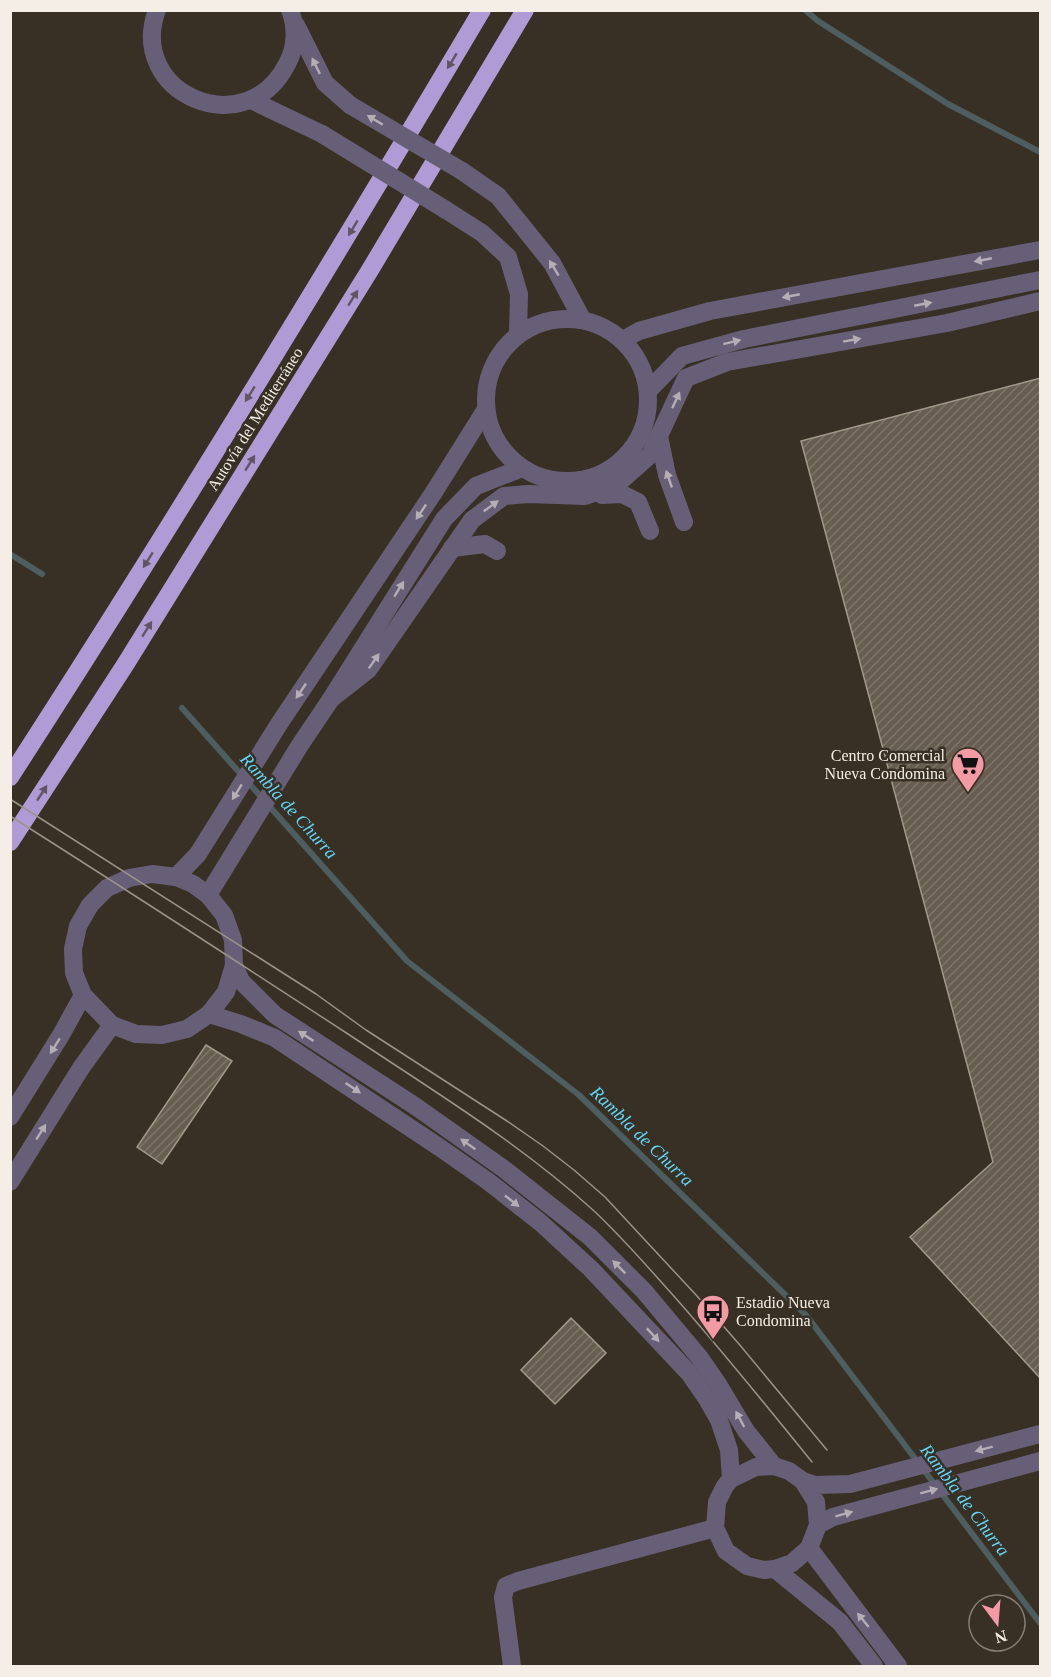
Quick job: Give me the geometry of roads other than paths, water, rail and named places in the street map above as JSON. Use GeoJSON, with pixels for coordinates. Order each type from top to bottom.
{"type":"FeatureCollection","features":[{"type":"Feature","properties":{"kind":"highway","name":"Autovía del Mediterráneo"},"geometry":{"type":"LineString","coordinates":[[10,777],[79,671],[335,258],[482,10]]}},
{"type":"Feature","properties":{"kind":"highway","name":"Autovía del Mediterráneo"},"geometry":{"type":"LineString","coordinates":[[10,842],[125,665],[364,280],[525,10]]}},
{"type":"Feature","properties":{"kind":"street"},"geometry":{"type":"LineString","coordinates":[[157,10],[152,22],[152,48],[162,72],[179,91],[201,103],[227,106],[252,100],[282,75],[291,57],[295,38],[291,14]]}},
{"type":"Feature","properties":{"kind":"street"},"geometry":{"type":"LineString","coordinates":[[291,14],[325,82],[350,105],[462,171],[498,196],[552,263],[582,319]]}},
{"type":"Feature","properties":{"kind":"street"},"geometry":{"type":"LineString","coordinates":[[252,100],[322,134],[482,233],[508,257],[519,294],[518,334]]}},
{"type":"Feature","properties":{"kind":"street"},"geometry":{"type":"LineString","coordinates":[[623,340],[639,330],[710,311],[1041,250]]}},
{"type":"Feature","properties":{"kind":"street"},"geometry":{"type":"LineString","coordinates":[[648,391],[682,356],[744,339],[1041,280]]}},
{"type":"Feature","properties":{"kind":"street"},"geometry":{"type":"LineString","coordinates":[[998,289],[1041,286]]}},
{"type":"Feature","properties":{"kind":"street"},"geometry":{"type":"LineString","coordinates":[[585,496],[615,486],[650,455],[686,378],[727,362],[947,323],[1041,301]]}},
{"type":"Feature","properties":{"kind":"street"},"geometry":{"type":"LineString","coordinates":[[582,319],[604,327],[623,340],[640,363],[648,391],[647,417],[637,441],[613,466],[598,475],[573,481],[546,478],[522,468],[504,452],[492,432],[486,409],[489,386],[499,355],[518,334],[548,320],[582,319]]}},
{"type":"Feature","properties":{"kind":"street"},"geometry":{"type":"LineString","coordinates":[[176,877],[198,854],[279,724],[434,492],[486,409]]}},
{"type":"Feature","properties":{"kind":"street"},"geometry":{"type":"LineString","coordinates":[[659,436],[667,475],[684,522]]}},
{"type":"Feature","properties":{"kind":"street"},"geometry":{"type":"LineString","coordinates":[[208,895],[300,745],[444,519],[476,486],[522,468]]}},
{"type":"Feature","properties":{"kind":"street"},"geometry":{"type":"LineString","coordinates":[[330,699],[368,670],[472,520],[504,496],[622,494],[638,502],[650,531]]}},
{"type":"Feature","properties":{"kind":"street"},"geometry":{"type":"LineString","coordinates":[[452,548],[486,544],[497,551]]}},
{"type":"Feature","properties":{"kind":"street"},"geometry":{"type":"LineString","coordinates":[[153,874],[176,877],[193,884],[208,895],[224,915],[233,940],[234,966],[225,992],[208,1014],[187,1029],[162,1035],[136,1034],[112,1024],[83,995],[74,973],[73,949],[78,926],[90,905],[107,888],[129,878],[153,874]]}},
{"type":"Feature","properties":{"kind":"street"},"geometry":{"type":"LineString","coordinates":[[234,966],[241,981],[274,1015],[424,1112],[504,1169],[590,1237],[644,1291],[700,1358],[730,1402],[746,1431],[774,1466]]}},
{"type":"Feature","properties":{"kind":"street"},"geometry":{"type":"LineString","coordinates":[[10,1117],[62,1035],[83,995]]}},
{"type":"Feature","properties":{"kind":"street"},"geometry":{"type":"LineString","coordinates":[[208,1014],[275,1038],[439,1147],[489,1182],[541,1224],[591,1269],[689,1373],[719,1420],[729,1450],[731,1479]]}},
{"type":"Feature","properties":{"kind":"street"},"geometry":{"type":"LineString","coordinates":[[10,1182],[81,1068],[112,1024]]}},
{"type":"Feature","properties":{"kind":"street"},"geometry":{"type":"LineString","coordinates":[[803,1481],[816,1502],[818,1525],[809,1548],[792,1563],[764,1570],[747,1566],[726,1551],[715,1527],[717,1502],[731,1479],[756,1467],[774,1466],[816,1485],[850,1484],[1041,1434]]}},
{"type":"Feature","properties":{"kind":"street"},"geometry":{"type":"LineString","coordinates":[[818,1525],[833,1517],[1041,1461]]}},
{"type":"Feature","properties":{"kind":"street"},"geometry":{"type":"LineString","coordinates":[[512,1666],[503,1596],[506,1586],[715,1527]]}},
{"type":"Feature","properties":{"kind":"street"},"geometry":{"type":"LineString","coordinates":[[809,1548],[898,1666]]}},
{"type":"Feature","properties":{"kind":"street"},"geometry":{"type":"LineString","coordinates":[[775,1569],[840,1622],[874,1666]]}},
{"type":"Feature","properties":{"kind":"waterway"},"geometry":{"type":"LineString","coordinates":[[805,10],[818,21],[948,104],[1040,152]]}},
{"type":"Feature","properties":{"kind":"waterway","name":"Rambla de Churra"},"geometry":{"type":"LineString","coordinates":[[10,554],[42,574]]}},
{"type":"Feature","properties":{"kind":"waterway","name":"Rambla de Churra"},"geometry":{"type":"LineString","coordinates":[[182,708],[407,961],[579,1095],[806,1315],[1040,1623]]}},
{"type":"Feature","properties":{"kind":"tram line"},"geometry":{"type":"LineString","coordinates":[[10,799],[316,994],[366,1030],[507,1121],[574,1170],[605,1197],[697,1296],[827,1450]]}},
{"type":"Feature","properties":{"kind":"tram line"},"geometry":{"type":"LineString","coordinates":[[10,816],[443,1096],[505,1139],[564,1185],[593,1210],[653,1272],[812,1462]]}},
{"type":"Feature","properties":{"kind":"place","name":"Centro Comercial Nueva Condomina"},"geometry":{"type":"Point","coordinates":[968,793]}},
{"type":"Feature","properties":{"kind":"place","name":"Estadio Nueva Condomina"},"geometry":{"type":"Point","coordinates":[713,1340]}}]}
